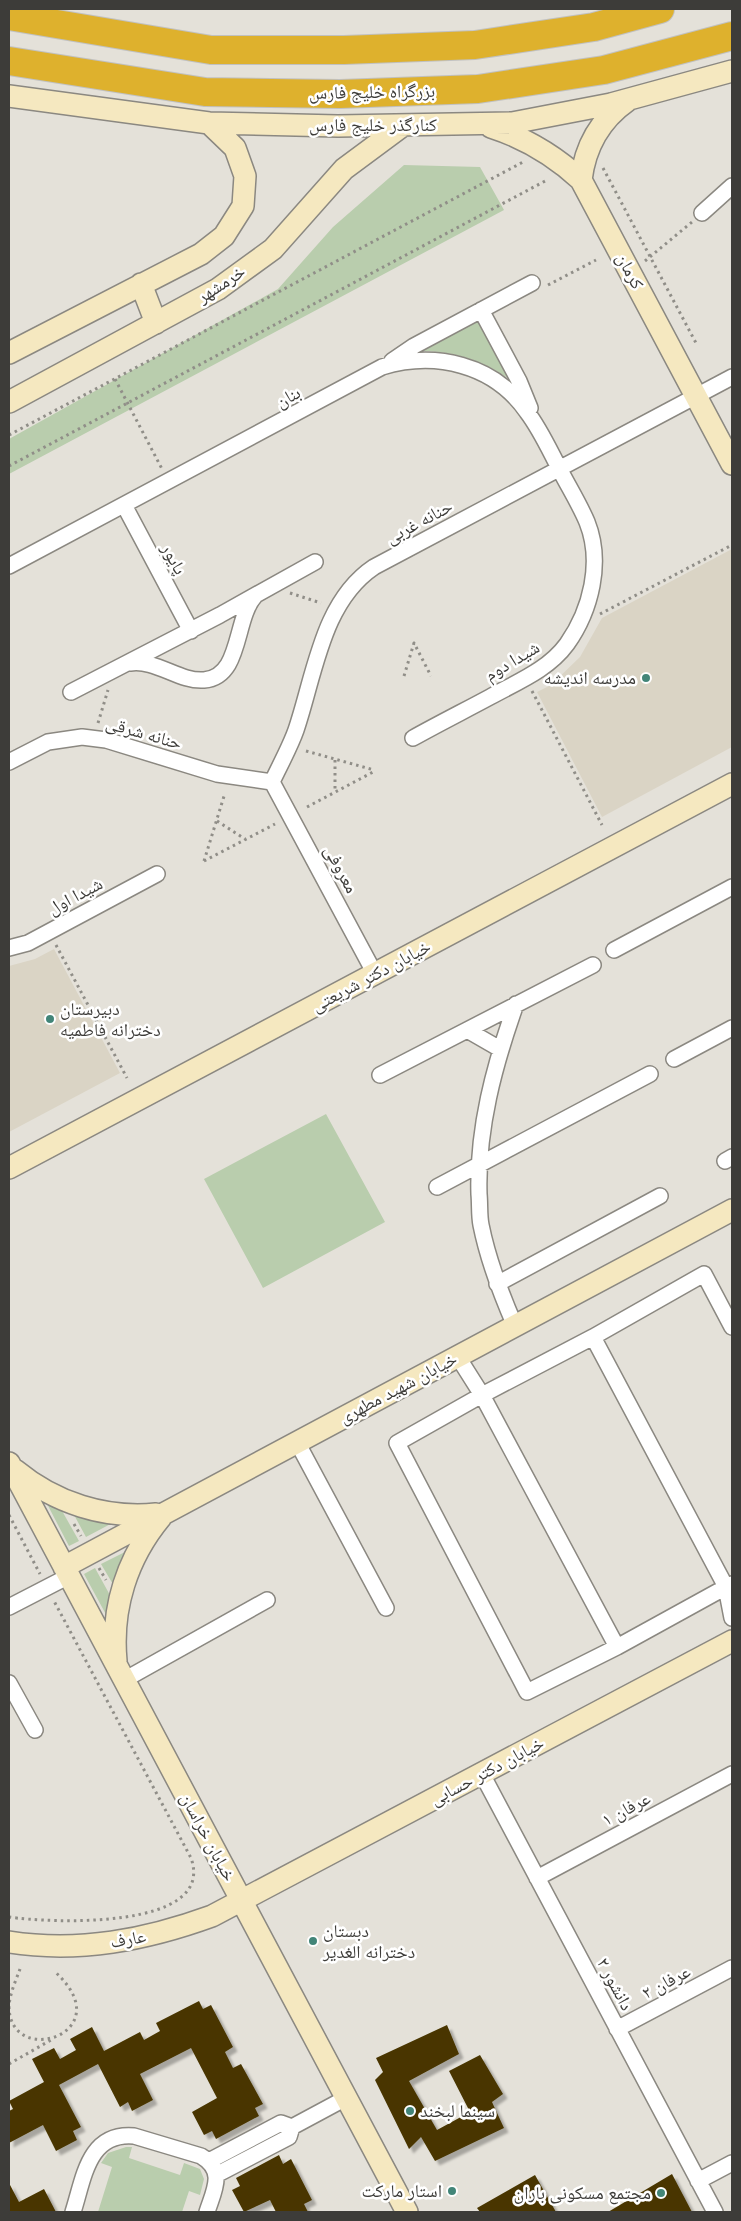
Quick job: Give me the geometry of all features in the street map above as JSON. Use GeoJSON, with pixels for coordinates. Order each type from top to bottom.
{"type":"FeatureCollection","features":[{"type":"Feature","properties":{"kind":"highway"},"geometry":{"type":"LineString","coordinates":[[9,16],[211,50],[344,50],[475,45],[594,27],[660,9]]}},
{"type":"Feature","properties":{"kind":"highway","name":"بزرگراه خلیج فارس"},"geometry":{"type":"LineString","coordinates":[[9,61],[205,92],[340,94],[468,90],[604,70],[732,36]]}},
{"type":"Feature","properties":{"kind":"street","name":"کنارگذر خلیج فارس"},"geometry":{"type":"LineString","coordinates":[[9,96],[209,123],[402,126],[482,124],[512,123],[629,99],[732,72]]}},
{"type":"Feature","properties":{"kind":"street"},"geometry":{"type":"LineString","coordinates":[[581,180],[586,155],[598,130],[617,108],[629,99]]}},
{"type":"Feature","properties":{"kind":"street","name":"خرمشهر"},"geometry":{"type":"LineString","coordinates":[[9,353],[208,248],[224,236],[243,206],[244,176],[234,148],[209,123]]}},
{"type":"Feature","properties":{"kind":"street","name":"کرمان"},"geometry":{"type":"LineString","coordinates":[[482,124],[525,141],[558,161],[581,180],[732,464]]}},
{"type":"Feature","properties":{"kind":"street","name":"خرمشهر"},"geometry":{"type":"LineString","coordinates":[[9,402],[218,289],[273,249],[344,169],[402,126]]}},
{"type":"Feature","properties":{"kind":"street"},"geometry":{"type":"LineString","coordinates":[[702,213],[732,186]]}},
{"type":"Feature","properties":{"kind":"street"},"geometry":{"type":"LineString","coordinates":[[382,367],[414,346],[532,283]]}},
{"type":"Feature","properties":{"kind":"street"},"geometry":{"type":"LineString","coordinates":[[141,284],[156,323]]}},
{"type":"Feature","properties":{"kind":"street"},"geometry":{"type":"LineString","coordinates":[[481,310],[519,381],[539,430]]}},
{"type":"Feature","properties":{"kind":"street","name":"بنان"},"geometry":{"type":"LineString","coordinates":[[9,566],[382,367],[399,362],[431,360],[463,365],[478,371],[505,388],[517,399],[539,430],[559,469]]}},
{"type":"Feature","properties":{"kind":"street","name":"حنانه غربی"},"geometry":{"type":"LineString","coordinates":[[272,782],[296,732],[330,621],[341,599],[352,586],[374,567],[732,377]]}},
{"type":"Feature","properties":{"kind":"street","name":"شیدا دوم"},"geometry":{"type":"LineString","coordinates":[[413,738],[542,669],[566,646],[575,632],[588,603],[594,571],[594,555],[587,522],[559,469]]}},
{"type":"Feature","properties":{"kind":"street","name":"پایور"},"geometry":{"type":"LineString","coordinates":[[124,505],[191,631]]}},
{"type":"Feature","properties":{"kind":"street"},"geometry":{"type":"LineString","coordinates":[[71,692],[191,631],[314,562]]}},
{"type":"Feature","properties":{"kind":"street"},"geometry":{"type":"LineString","coordinates":[[124,664],[141,663],[156,666],[196,680],[216,676],[231,661],[242,621],[248,606],[258,593]]}},
{"type":"Feature","properties":{"kind":"street"},"geometry":{"type":"LineString","coordinates":[[220,615],[232,614],[242,621]]}},
{"type":"Feature","properties":{"kind":"street"},"geometry":{"type":"LineString","coordinates":[[156,666],[156,654],[164,645]]}},
{"type":"Feature","properties":{"kind":"street","name":"حنانه شرقی"},"geometry":{"type":"LineString","coordinates":[[9,762],[48,742],[82,737],[106,740],[217,774],[272,782]]}},
{"type":"Feature","properties":{"kind":"street","name":"معروفی"},"geometry":{"type":"LineString","coordinates":[[272,782],[375,974]]}},
{"type":"Feature","properties":{"kind":"street","name":"خیابان دکتر شریعتی"},"geometry":{"type":"LineString","coordinates":[[9,1168],[732,784]]}},
{"type":"Feature","properties":{"kind":"street","name":"شیدا اول"},"geometry":{"type":"LineString","coordinates":[[9,948],[28,942],[157,874]]}},
{"type":"Feature","properties":{"kind":"street"},"geometry":{"type":"LineString","coordinates":[[614,950],[732,887]]}},
{"type":"Feature","properties":{"kind":"street"},"geometry":{"type":"LineString","coordinates":[[380,1075],[593,965]]}},
{"type":"Feature","properties":{"kind":"street"},"geometry":{"type":"LineString","coordinates":[[515,1326],[497,1284],[480,1224],[478,1164],[490,1087],[500,1049],[516,1004]]}},
{"type":"Feature","properties":{"kind":"street"},"geometry":{"type":"LineString","coordinates":[[674,1059],[732,1028]]}},
{"type":"Feature","properties":{"kind":"street"},"geometry":{"type":"LineString","coordinates":[[467,1030],[500,1049]]}},
{"type":"Feature","properties":{"kind":"street"},"geometry":{"type":"LineString","coordinates":[[437,1186],[650,1074]]}},
{"type":"Feature","properties":{"kind":"street"},"geometry":{"type":"LineString","coordinates":[[497,1284],[660,1196]]}},
{"type":"Feature","properties":{"kind":"street","name":"خیابان شهید مطهری"},"geometry":{"type":"LineString","coordinates":[[67,1571],[164,1513],[732,1210]]}},
{"type":"Feature","properties":{"kind":"street"},"geometry":{"type":"LineString","coordinates":[[729,1586],[617,1647],[527,1692],[397,1443],[482,1395],[593,1337],[704,1274],[732,1327]]}},
{"type":"Feature","properties":{"kind":"street"},"geometry":{"type":"LineString","coordinates":[[593,1337],[729,1586],[732,1618]]}},
{"type":"Feature","properties":{"kind":"street"},"geometry":{"type":"LineString","coordinates":[[458,1357],[482,1395],[617,1647]]}},
{"type":"Feature","properties":{"kind":"street"},"geometry":{"type":"LineString","coordinates":[[297,1442],[386,1608]]}},
{"type":"Feature","properties":{"kind":"street"},"geometry":{"type":"LineString","coordinates":[[10,1465],[51,1495],[82,1507],[123,1515],[164,1513]]}},
{"type":"Feature","properties":{"kind":"street","name":"خیابان خراسان"},"geometry":{"type":"LineString","coordinates":[[10,1465],[407,2212]]}},
{"type":"Feature","properties":{"kind":"street"},"geometry":{"type":"LineString","coordinates":[[164,1513],[140,1547],[123,1584],[116,1617],[121,1673],[267,1600]]}},
{"type":"Feature","properties":{"kind":"street"},"geometry":{"type":"LineString","coordinates":[[9,1607],[47,1588],[67,1571]]}},
{"type":"Feature","properties":{"kind":"street","name":"خیابان دکتر حسابی"},"geometry":{"type":"LineString","coordinates":[[242,1902],[732,1641]]}},
{"type":"Feature","properties":{"kind":"street"},"geometry":{"type":"LineString","coordinates":[[9,1683],[35,1730]]}},
{"type":"Feature","properties":{"kind":"street","name":"دانشور ۲"},"geometry":{"type":"LineString","coordinates":[[482,1774],[715,2212]]}},
{"type":"Feature","properties":{"kind":"street","name":"عرفان ۱"},"geometry":{"type":"LineString","coordinates":[[537,1878],[732,1774]]}},
{"type":"Feature","properties":{"kind":"street","name":"عارف"},"geometry":{"type":"LineString","coordinates":[[9,1942],[55,1946],[119,1942],[182,1927],[242,1902]]}},
{"type":"Feature","properties":{"kind":"street","name":"عرفان ۲"},"geometry":{"type":"LineString","coordinates":[[618,2029],[732,1968]]}},
{"type":"Feature","properties":{"kind":"street"},"geometry":{"type":"LineString","coordinates":[[209,2161],[281,2123],[292,2126],[346,2098]]}},
{"type":"Feature","properties":{"kind":"street"},"geometry":{"type":"LineString","coordinates":[[216,2175],[289,2137],[292,2126]]}},
{"type":"Feature","properties":{"kind":"street"},"geometry":{"type":"LineString","coordinates":[[73,2212],[94,2151],[108,2139],[116,2136],[134,2136],[201,2156],[209,2161],[216,2175],[206,2212]]}},
{"type":"Feature","properties":{"kind":"street"},"geometry":{"type":"LineString","coordinates":[[698,2181],[732,2163]]}},
{"type":"Feature","properties":{"kind":"path"},"geometry":{"type":"LineString","coordinates":[[9,435],[525,161]]}},
{"type":"Feature","properties":{"kind":"path"},"geometry":{"type":"LineString","coordinates":[[603,168],[696,343]]}},
{"type":"Feature","properties":{"kind":"path"},"geometry":{"type":"LineString","coordinates":[[9,466],[547,180]]}},
{"type":"Feature","properties":{"kind":"path"},"geometry":{"type":"LineString","coordinates":[[629,269],[650,257],[702,213]]}},
{"type":"Feature","properties":{"kind":"path"},"geometry":{"type":"LineString","coordinates":[[115,379],[162,470]]}},
{"type":"Feature","properties":{"kind":"path"},"geometry":{"type":"LineString","coordinates":[[599,615],[732,545]]}},
{"type":"Feature","properties":{"kind":"path"},"geometry":{"type":"LineString","coordinates":[[284,592],[321,603]]}},
{"type":"Feature","properties":{"kind":"path"},"geometry":{"type":"LineString","coordinates":[[404,676],[414,643],[431,676]]}},
{"type":"Feature","properties":{"kind":"path"},"geometry":{"type":"LineString","coordinates":[[98,723],[110,684]]}},
{"type":"Feature","properties":{"kind":"path"},"geometry":{"type":"LineString","coordinates":[[532,691],[602,826]]}},
{"type":"Feature","properties":{"kind":"path"},"geometry":{"type":"LineString","coordinates":[[306,751],[375,770],[307,806]]}},
{"type":"Feature","properties":{"kind":"path"},"geometry":{"type":"LineString","coordinates":[[335,759],[335,791]]}},
{"type":"Feature","properties":{"kind":"path"},"geometry":{"type":"LineString","coordinates":[[225,793],[204,861],[275,824]]}},
{"type":"Feature","properties":{"kind":"path"},"geometry":{"type":"LineString","coordinates":[[217,821],[246,839]]}},
{"type":"Feature","properties":{"kind":"path"},"geometry":{"type":"LineString","coordinates":[[56,944],[126,1078]]}},
{"type":"Feature","properties":{"kind":"path"},"geometry":{"type":"LineString","coordinates":[[9,1515],[191,1858],[193,1878],[192,1885],[182,1899],[174,1904],[145,1912],[86,1921],[56,1922],[9,1917]]}},
{"type":"Feature","properties":{"kind":"path"},"geometry":{"type":"LineString","coordinates":[[20,1969],[9,2004],[14,2024],[29,2037],[49,2040],[59,2036]]}},
{"type":"Feature","properties":{"kind":"path"},"geometry":{"type":"LineString","coordinates":[[9,2064],[59,2036],[74,2021],[76,2000],[73,1990],[54,1971]]}},
{"type":"Feature","properties":{"kind":"path"},"geometry":{"type":"LineString","coordinates":[[9,2027],[14,2024]]}},
{"type":"Feature","properties":{"kind":"shaded area","name":"مدرسه اندیشه"},"geometry":{"type":"Polygon","coordinates":[[[732,549],[732,747],[602,817],[537,692],[551,685],[580,657],[602,618],[732,549]]]}},
{"type":"Feature","properties":{"kind":"shaded area","name":"دبیرستان دخترانه فاطمیه"},"geometry":{"type":"Polygon","coordinates":[[[54,949],[120,1073],[9,1132],[9,966],[35,959],[54,949]]]}},
{"type":"Feature","properties":{"kind":"green space"},"geometry":{"type":"Polygon","coordinates":[[[404,165],[480,167],[504,210],[9,474],[9,439],[278,289],[333,227],[404,165]]]}},
{"type":"Feature","properties":{"kind":"green space"},"geometry":{"type":"Polygon","coordinates":[[[479,317],[511,380],[489,367],[454,354],[416,351],[479,317]]]}},
{"type":"Feature","properties":{"kind":"green space"},"geometry":{"type":"Polygon","coordinates":[[[326,1114],[385,1222],[263,1288],[204,1179],[326,1114]]]}},
{"type":"Feature","properties":{"kind":"green space"},"geometry":{"type":"Polygon","coordinates":[[[45,1500],[61,1509],[79,1541],[69,1546],[45,1500]]]}},
{"type":"Feature","properties":{"kind":"green space"},"geometry":{"type":"Polygon","coordinates":[[[73,1513],[118,1520],[86,1537],[73,1513]]]}},
{"type":"Feature","properties":{"kind":"green space"},"geometry":{"type":"Polygon","coordinates":[[[133,1548],[114,1586],[101,1564],[133,1548]]]}},
{"type":"Feature","properties":{"kind":"green space"},"geometry":{"type":"Polygon","coordinates":[[[95,1568],[111,1597],[109,1620],[84,1574],[95,1568]]]}},
{"type":"Feature","properties":{"kind":"green space"},"geometry":{"type":"Polygon","coordinates":[[[132,2147],[129,2158],[180,2175],[184,2163],[200,2169],[204,2179],[200,2195],[189,2191],[182,2212],[98,2212],[112,2167],[101,2163],[108,2153],[132,2147]]]}},
{"type":"Feature","properties":{"kind":"building"},"geometry":{"type":"Polygon","coordinates":[[[199,2001],[203,2009],[211,2005],[233,2047],[225,2052],[233,2068],[241,2064],[263,2104],[255,2108],[259,2116],[216,2139],[212,2131],[204,2135],[192,2112],[217,2098],[191,2048],[140,2074],[153,2100],[132,2111],[128,2102],[120,2107],[98,2064],[59,2085],[81,2127],[73,2131],[77,2140],[56,2151],[43,2125],[9,2143],[9,2111],[13,2109],[9,2101],[44,2082],[32,2059],[54,2048],[60,2059],[76,2050],[70,2039],[92,2027],[104,2051],[140,2032],[144,2040],[160,2031],[156,2023],[199,2001]]]}},
{"type":"Feature","properties":{"kind":"building"},"geometry":{"type":"Polygon","coordinates":[[[447,2025],[459,2054],[409,2081],[437,2130],[470,2112],[449,2071],[480,2055],[503,2094],[492,2102],[504,2128],[435,2161],[421,2137],[409,2149],[375,2080],[383,2072],[376,2058],[447,2025]]]}},
{"type":"Feature","properties":{"kind":"building"},"geometry":{"type":"Polygon","coordinates":[[[279,2155],[283,2164],[291,2159],[312,2200],[304,2204],[308,2212],[276,2212],[270,2200],[244,2212],[232,2190],[240,2186],[236,2178],[279,2155]]]}},
{"type":"Feature","properties":{"kind":"building","name":"مجتمع مسکونی باران"},"geometry":{"type":"Polygon","coordinates":[[[672,2174],[692,2212],[608,2212],[672,2174]]]}},
{"type":"Feature","properties":{"kind":"building"},"geometry":{"type":"Polygon","coordinates":[[[535,2175],[556,2212],[480,2212],[477,2208],[535,2175]]]}},
{"type":"Feature","properties":{"kind":"building"},"geometry":{"type":"Polygon","coordinates":[[[9,2183],[19,2202],[44,2189],[56,2212],[9,2212],[9,2183]]]}},
{"type":"Feature","properties":{"kind":"place","name":"مدرسه اندیشه"},"geometry":{"type":"Point","coordinates":[646,678]}},
{"type":"Feature","properties":{"kind":"place","name":"دبیرستان دخترانه فاطمیه"},"geometry":{"type":"Point","coordinates":[50,1019]}},
{"type":"Feature","properties":{"kind":"place","name":"دبستان دخترانه الغدیر"},"geometry":{"type":"Point","coordinates":[313,1941]}},
{"type":"Feature","properties":{"kind":"place","name":"سینما لبخند"},"geometry":{"type":"Point","coordinates":[410,2111]}},
{"type":"Feature","properties":{"kind":"place","name":"استار مارکت"},"geometry":{"type":"Point","coordinates":[452,2191]}},
{"type":"Feature","properties":{"kind":"place","name":"مجتمع مسکونی باران"},"geometry":{"type":"Point","coordinates":[661,2193]}}]}
